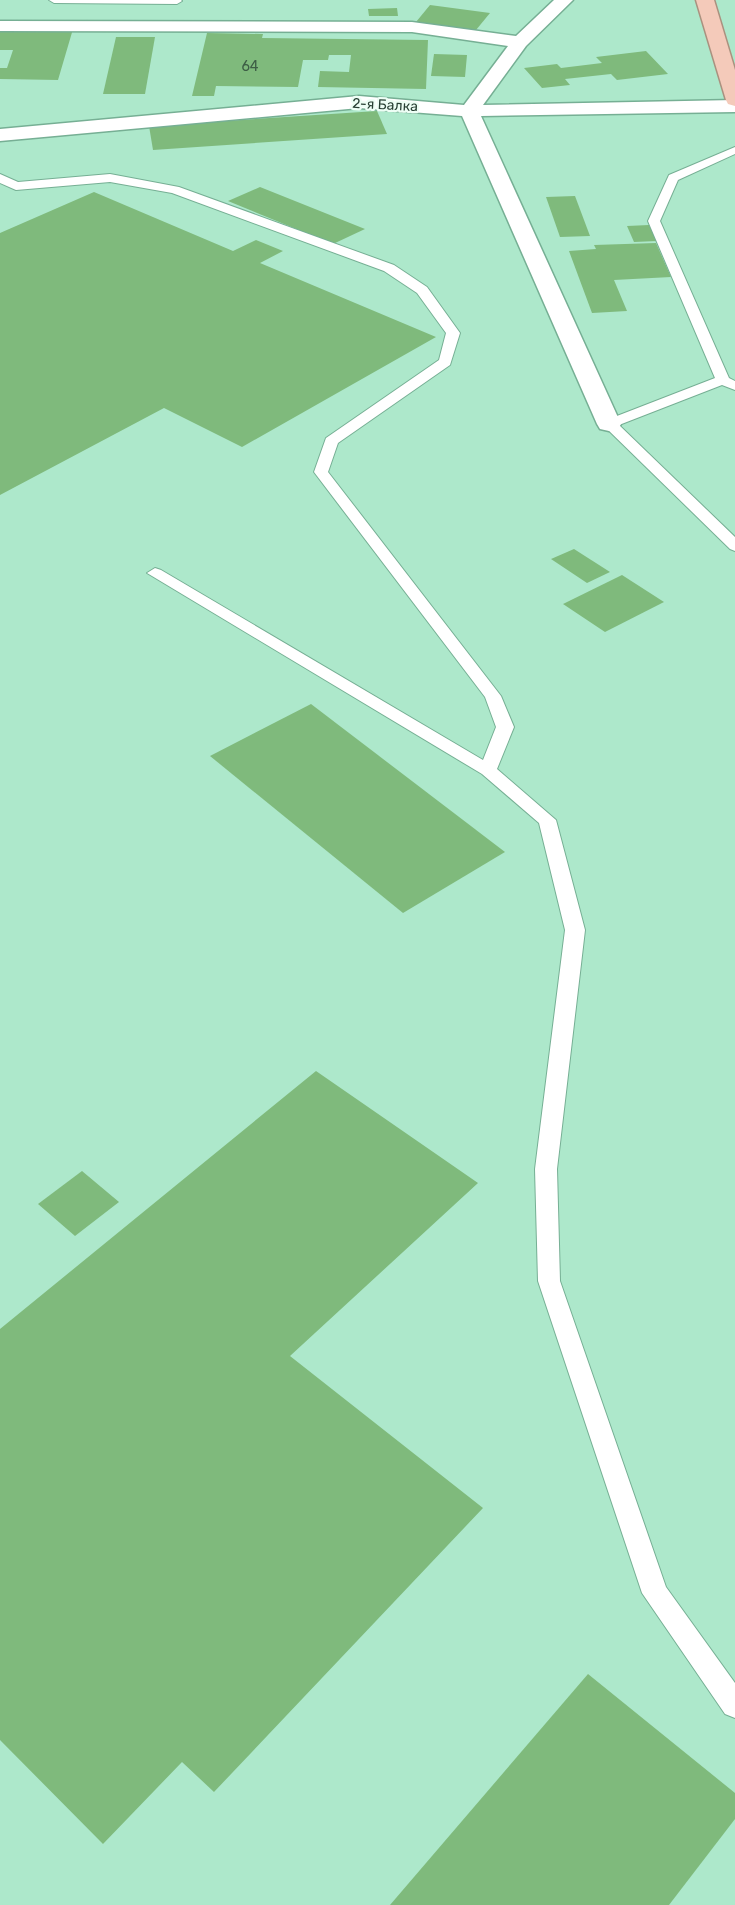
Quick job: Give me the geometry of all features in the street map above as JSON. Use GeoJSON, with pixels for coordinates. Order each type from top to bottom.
{"type":"FeatureCollection","features":[{"type":"Feature","properties":{"kind":"highway"},"geometry":{"type":"LineString","coordinates":[[705,0],[735,100]]}},
{"type":"Feature","properties":{"kind":"street"},"geometry":{"type":"LineString","coordinates":[[564,0],[520,42],[469,111],[609,424]]}},
{"type":"Feature","properties":{"kind":"street"},"geometry":{"type":"LineString","coordinates":[[0,26],[412,27],[520,42]]}},
{"type":"Feature","properties":{"kind":"street","name":"2-я Балка"},"geometry":{"type":"LineString","coordinates":[[0,135],[359,102],[469,111],[735,106]]}},
{"type":"Feature","properties":{"kind":"lane"},"geometry":{"type":"LineString","coordinates":[[54,0],[177,1]]}},
{"type":"Feature","properties":{"kind":"lane"},"geometry":{"type":"LineString","coordinates":[[735,150],[673,178],[654,221],[729,383],[609,424],[735,546]]}},
{"type":"Feature","properties":{"kind":"lane"},"geometry":{"type":"LineString","coordinates":[[0,178],[16,186],[110,178],[175,189],[389,268],[422,290],[453,333],[445,362],[331,441],[321,472],[494,696],[505,727],[488,770]]}},
{"type":"Feature","properties":{"kind":"lane"},"geometry":{"type":"LineString","coordinates":[[155,573],[488,770],[547,820],[575,930],[546,1169],[549,1281],[655,1593],[735,1705]]}},
{"type":"Feature","properties":{"kind":"building"},"geometry":{"type":"Polygon","coordinates":[[[430,5],[490,13],[476,30],[416,22],[430,5]]]}},
{"type":"Feature","properties":{"kind":"building"},"geometry":{"type":"Polygon","coordinates":[[[397,8],[398,16],[369,16],[368,9],[397,8]]]}},
{"type":"Feature","properties":{"kind":"building"},"geometry":{"type":"Polygon","coordinates":[[[22,29],[73,29],[58,80],[0,79],[0,68],[7,68],[13,50],[0,50],[0,31],[21,31],[22,29]]]}},
{"type":"Feature","properties":{"kind":"building"},"geometry":{"type":"Polygon","coordinates":[[[207,33],[263,34],[262,38],[428,40],[426,89],[318,87],[320,71],[349,72],[351,55],[329,55],[328,60],[303,60],[298,87],[216,86],[214,96],[192,96],[207,33]]]}},
{"type":"Feature","properties":{"kind":"building"},"geometry":{"type":"Polygon","coordinates":[[[116,37],[155,37],[145,94],[103,94],[116,37]]]}},
{"type":"Feature","properties":{"kind":"building"},"geometry":{"type":"Polygon","coordinates":[[[646,51],[668,74],[617,80],[611,74],[565,79],[570,85],[542,88],[524,68],[557,64],[561,68],[602,63],[596,57],[646,51]]]}},
{"type":"Feature","properties":{"kind":"building"},"geometry":{"type":"Polygon","coordinates":[[[434,54],[467,55],[465,77],[431,76],[434,54]]]}},
{"type":"Feature","properties":{"kind":"building"},"geometry":{"type":"Polygon","coordinates":[[[377,111],[387,134],[153,150],[149,126],[377,111]]]}},
{"type":"Feature","properties":{"kind":"building"},"geometry":{"type":"Polygon","coordinates":[[[260,187],[365,229],[333,244],[228,201],[260,187]]]}},
{"type":"Feature","properties":{"kind":"building"},"geometry":{"type":"Polygon","coordinates":[[[94,192],[233,251],[256,240],[283,251],[260,263],[436,337],[242,447],[164,408],[0,495],[0,233],[94,192]]]}},
{"type":"Feature","properties":{"kind":"building"},"geometry":{"type":"Polygon","coordinates":[[[575,196],[590,236],[560,237],[546,197],[575,196]]]}},
{"type":"Feature","properties":{"kind":"building"},"geometry":{"type":"Polygon","coordinates":[[[649,225],[657,241],[634,242],[627,226],[649,225]]]}},
{"type":"Feature","properties":{"kind":"building"},"geometry":{"type":"Polygon","coordinates":[[[656,243],[671,277],[614,280],[627,311],[592,313],[569,251],[596,249],[594,245],[656,243]]]}},
{"type":"Feature","properties":{"kind":"building"},"geometry":{"type":"Polygon","coordinates":[[[574,549],[610,572],[587,583],[551,559],[574,549]]]}},
{"type":"Feature","properties":{"kind":"building"},"geometry":{"type":"Polygon","coordinates":[[[622,575],[664,602],[605,632],[563,604],[622,575]]]}},
{"type":"Feature","properties":{"kind":"building"},"geometry":{"type":"Polygon","coordinates":[[[311,704],[505,852],[403,913],[210,756],[311,704]]]}},
{"type":"Feature","properties":{"kind":"building"},"geometry":{"type":"Polygon","coordinates":[[[316,1071],[478,1183],[290,1356],[483,1508],[214,1792],[182,1762],[103,1844],[0,1740],[0,1329],[316,1071]]]}},
{"type":"Feature","properties":{"kind":"building"},"geometry":{"type":"Polygon","coordinates":[[[82,1171],[119,1202],[75,1236],[38,1204],[82,1171]]]}},
{"type":"Feature","properties":{"kind":"building"},"geometry":{"type":"Polygon","coordinates":[[[588,1674],[735,1793],[735,1819],[669,1905],[390,1905],[588,1674]]]}}]}
